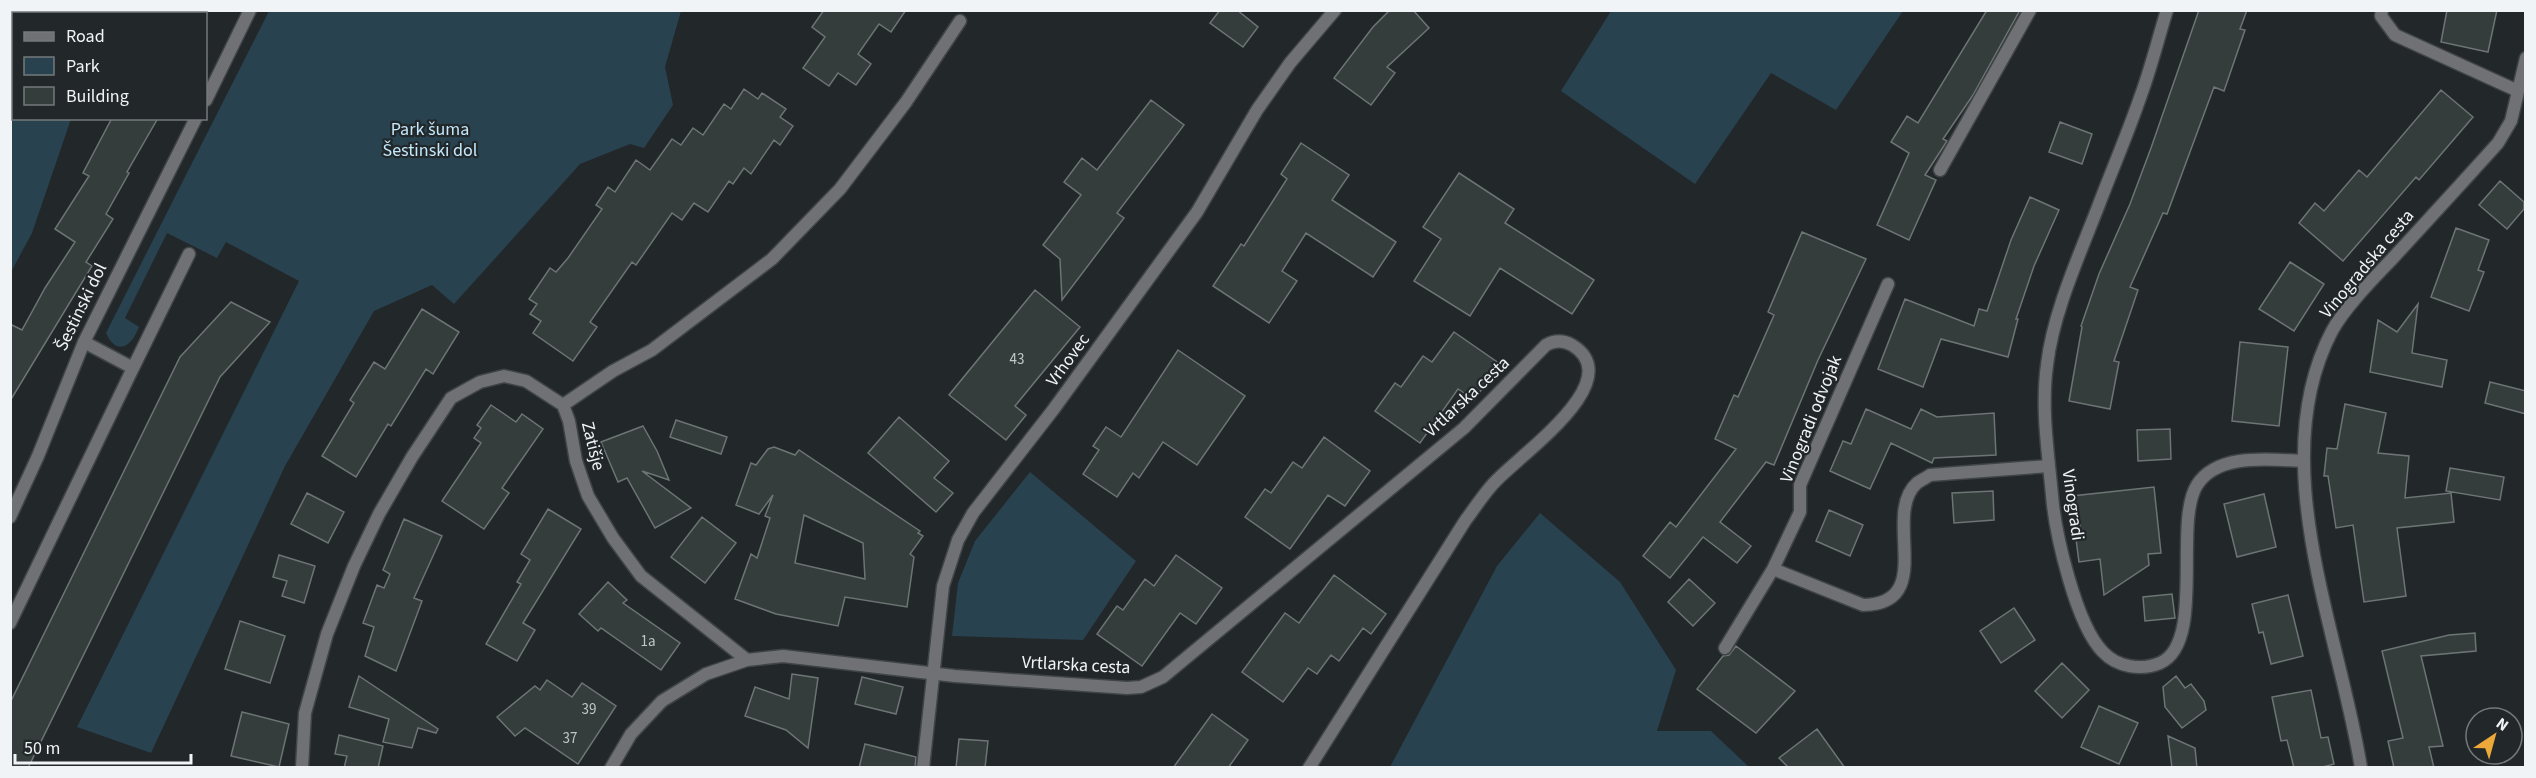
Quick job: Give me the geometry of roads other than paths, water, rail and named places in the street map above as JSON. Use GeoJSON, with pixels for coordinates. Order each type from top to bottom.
{"type":"FeatureCollection","features":[{"type":"Feature","properties":{"kind":"street"},"geometry":{"type":"LineString","coordinates":[[207,98],[250,10]]}},
{"type":"Feature","properties":{"kind":"street","name":"Vrhovec"},"geometry":{"type":"LineString","coordinates":[[923,768],[943,586],[958,540],[969,521],[1134,302],[1197,212],[1257,111],[1290,63],[1335,10]]}},
{"type":"Feature","properties":{"kind":"street"},"geometry":{"type":"LineString","coordinates":[[1940,170],[2030,10]]}},
{"type":"Feature","properties":{"kind":"street","name":"Vinogradi"},"geometry":{"type":"LineString","coordinates":[[2167,10],[2142,94],[2065,292],[2047,364],[2045,422],[2058,541],[2091,635],[2103,652],[2120,664],[2136,667],[2161,663],[2172,653],[2179,642],[2184,621],[2190,504],[2196,485],[2209,472],[2228,464],[2256,460],[2304,461]]}},
{"type":"Feature","properties":{"kind":"street"},"geometry":{"type":"LineString","coordinates":[[2382,10],[2381,16],[2396,35],[2518,91]]}},
{"type":"Feature","properties":{"kind":"street"},"geometry":{"type":"LineString","coordinates":[[563,405],[613,371],[652,350],[772,259],[840,189],[906,102],[960,21]]}},
{"type":"Feature","properties":{"kind":"street","name":"Vinogradska cesta"},"geometry":{"type":"LineString","coordinates":[[2361,768],[2354,722],[2311,544],[2304,461],[2311,383],[2333,330],[2368,285],[2498,143],[2511,121],[2526,58]]}},
{"type":"Feature","properties":{"kind":"street","name":"Šestinski dol"},"geometry":{"type":"LineString","coordinates":[[10,517],[38,456],[84,342],[195,120]]}},
{"type":"Feature","properties":{"kind":"street"},"geometry":{"type":"LineString","coordinates":[[10,623],[189,254]]}},
{"type":"Feature","properties":{"kind":"street","name":"Vinogradi odvojak"},"geometry":{"type":"LineString","coordinates":[[1725,648],[1773,568],[1800,512],[1800,485],[1888,284]]}},
{"type":"Feature","properties":{"kind":"street","name":"Vrtlarska cesta"},"geometry":{"type":"LineString","coordinates":[[934,674],[1127,688],[1142,687],[1163,677],[1464,428],[1546,345],[1554,341],[1562,341],[1573,346],[1589,364],[1590,376],[1580,401],[1493,483],[1466,521],[1308,768]]}},
{"type":"Feature","properties":{"kind":"street"},"geometry":{"type":"LineString","coordinates":[[84,342],[132,368]]}},
{"type":"Feature","properties":{"kind":"street","name":"Zatišje"},"geometry":{"type":"LineString","coordinates":[[302,768],[305,713],[327,634],[354,566],[384,505],[451,398],[480,382],[504,376],[526,381],[563,405],[569,421],[576,461],[588,496],[613,538],[641,576],[747,660]]}},
{"type":"Feature","properties":{"kind":"street"},"geometry":{"type":"LineString","coordinates":[[1773,568],[1863,605],[1878,605],[1899,591],[1904,576],[1906,510],[1910,492],[1917,483],[1930,476],[2049,466]]}},
{"type":"Feature","properties":{"kind":"street"},"geometry":{"type":"LineString","coordinates":[[611,768],[631,735],[662,701],[706,674],[747,660],[783,656],[934,674]]}},
{"type":"Feature","properties":{"kind":"park label","name":"Park šuma Šestinski dol"},"geometry":{"type":"Point","coordinates":[430,139]}}]}
